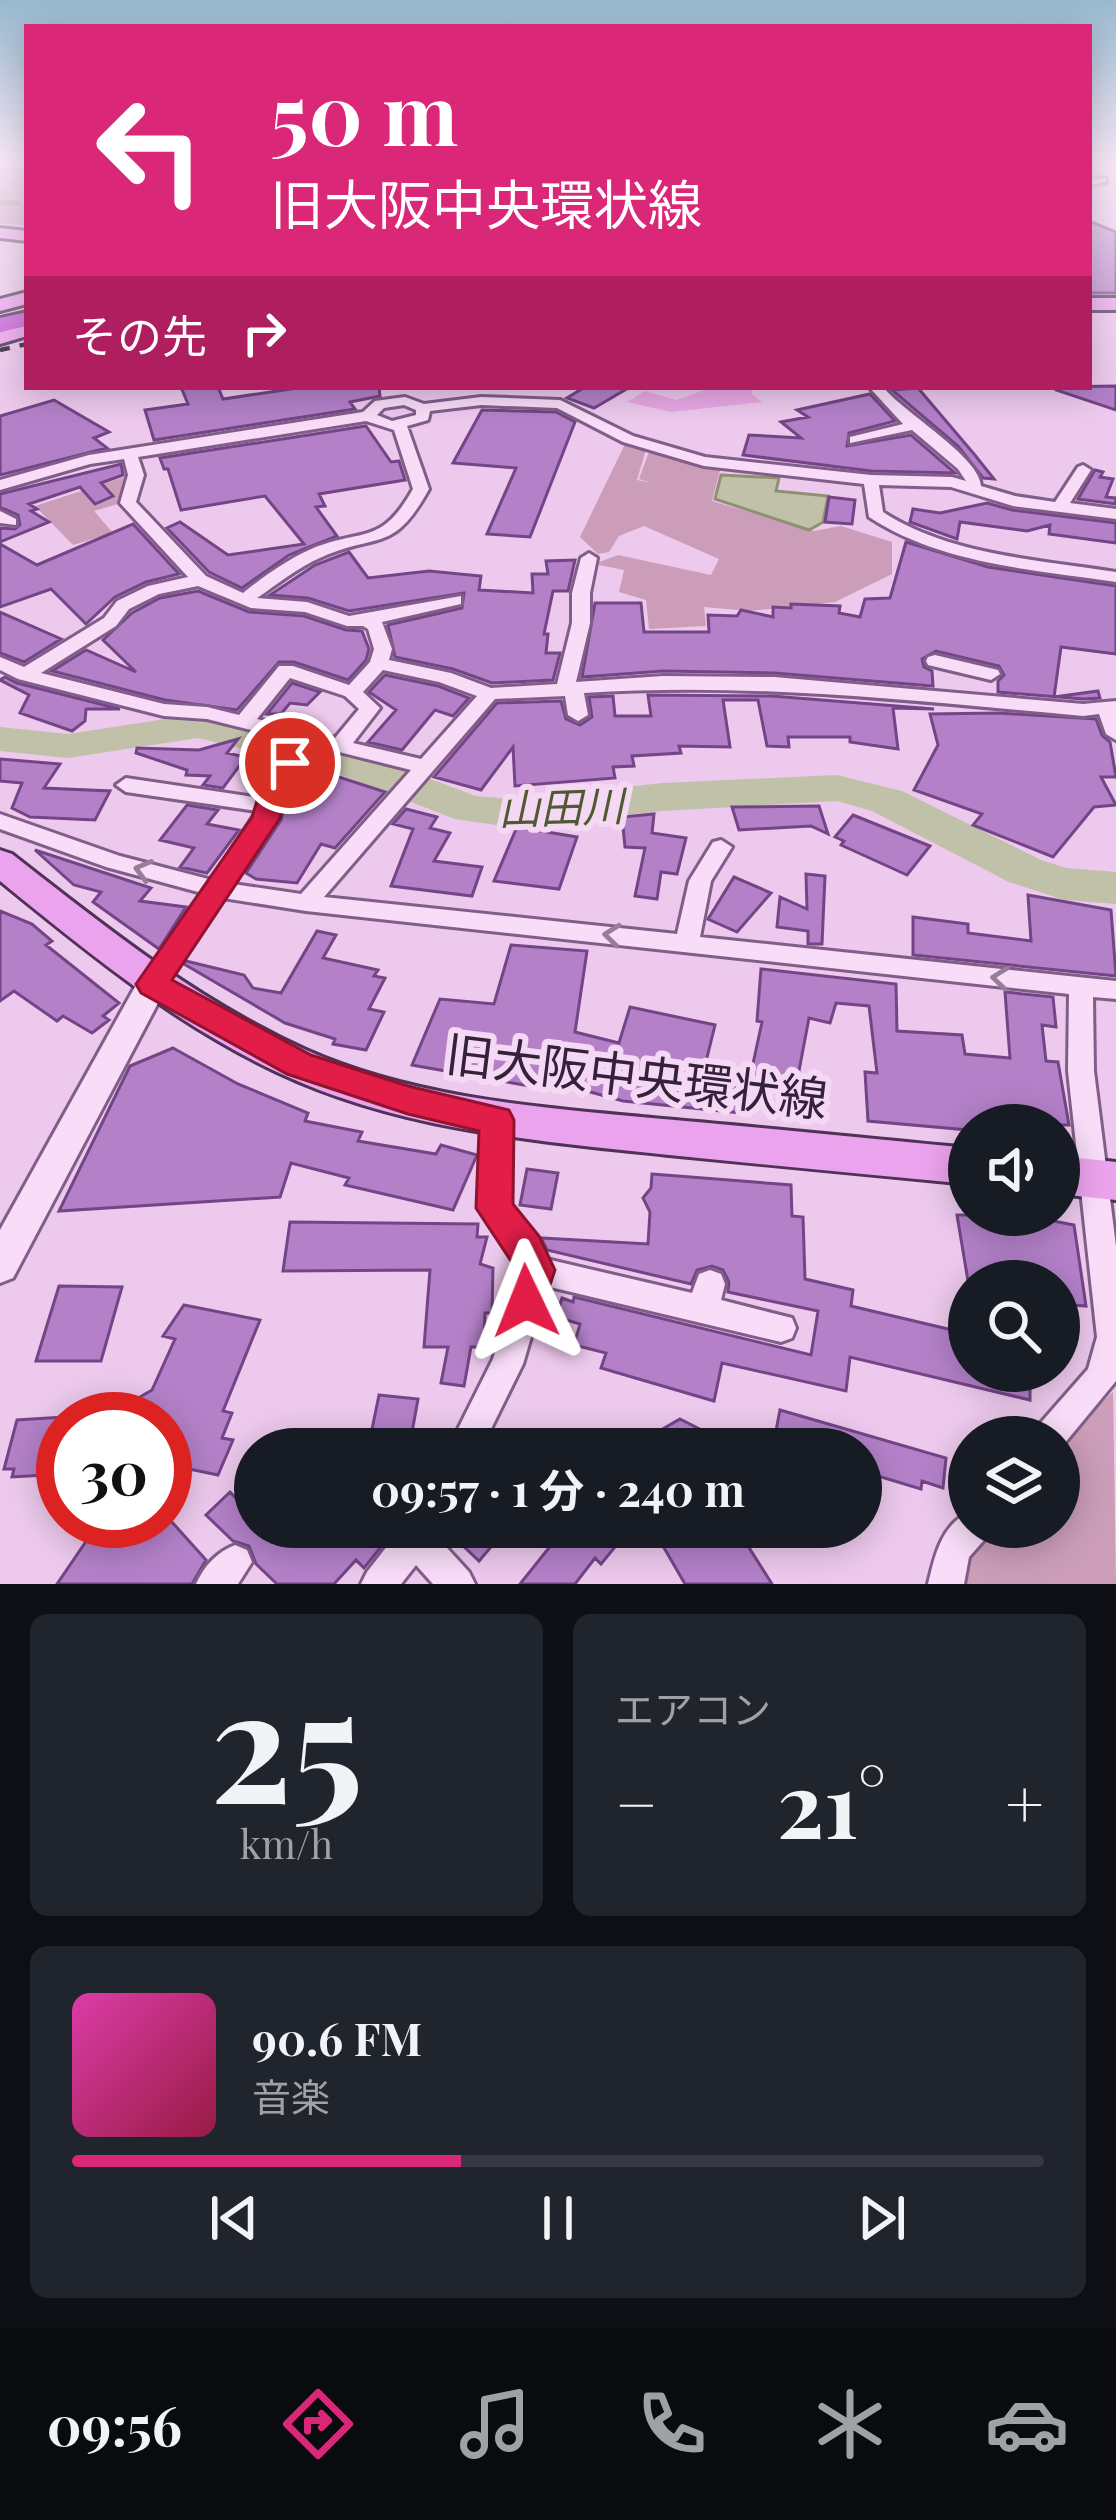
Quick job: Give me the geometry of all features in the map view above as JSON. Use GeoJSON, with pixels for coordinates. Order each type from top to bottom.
{"type":"FeatureCollection","features":[{"type":"Feature","properties":{"kind":"main road","name":"旧大阪中央環状線"},"geometry":{"type":"LineString","coordinates":[[0,862],[152,984],[299,1064],[408,1100],[497,1120],[948,1164]]}},
{"type":"Feature","properties":{"kind":"street"},"geometry":{"type":"LineString","coordinates":[[379,390],[387,402]]}},
{"type":"Feature","properties":{"kind":"street"},"geometry":{"type":"LineString","coordinates":[[879,390],[911,426],[959,459],[974,478],[973,486]]}},
{"type":"Feature","properties":{"kind":"street"},"geometry":{"type":"LineString","coordinates":[[367,416],[369,409],[387,402],[405,401],[423,408],[560,395],[628,439],[704,461],[973,486],[1013,501],[1116,514]]}},
{"type":"Feature","properties":{"kind":"street"},"geometry":{"type":"LineString","coordinates":[[367,416],[374,423],[400,426],[423,417],[423,408]]}},
{"type":"Feature","properties":{"kind":"street"},"geometry":{"type":"LineString","coordinates":[[0,484],[54,467],[367,416]]}},
{"type":"Feature","properties":{"kind":"street"},"geometry":{"type":"LineString","coordinates":[[250,595],[319,552],[378,541],[407,516],[421,488],[400,426]]}},
{"type":"Feature","properties":{"kind":"street"},"geometry":{"type":"LineString","coordinates":[[854,440],[911,426]]}},
{"type":"Feature","properties":{"kind":"street"},"geometry":{"type":"LineString","coordinates":[[130,453],[136,476],[128,503],[200,580],[251,603],[307,607],[347,621],[455,600]]}},
{"type":"Feature","properties":{"kind":"street"},"geometry":{"type":"LineString","coordinates":[[1058,509],[1083,470]]}},
{"type":"Feature","properties":{"kind":"street"},"geometry":{"type":"LineString","coordinates":[[871,480],[875,514],[888,526],[979,555],[1116,578]]}},
{"type":"Feature","properties":{"kind":"street"},"geometry":{"type":"LineString","coordinates":[[578,716],[570,689],[581,622],[580,592],[589,558]]}},
{"type":"Feature","properties":{"kind":"street"},"geometry":{"type":"LineString","coordinates":[[25,675],[110,622],[124,605],[154,590],[200,580]]}},
{"type":"Feature","properties":{"kind":"street"},"geometry":{"type":"LineString","coordinates":[[352,692],[380,664],[383,649],[376,626],[368,620]]}},
{"type":"Feature","properties":{"kind":"street"},"geometry":{"type":"LineString","coordinates":[[935,661],[991,674]]}},
{"type":"Feature","properties":{"kind":"street"},"geometry":{"type":"LineString","coordinates":[[0,663],[25,675],[164,710],[245,722],[422,766]]}},
{"type":"Feature","properties":{"kind":"street"},"geometry":{"type":"LineString","coordinates":[[380,664],[444,677],[489,694],[774,682],[1112,708],[1116,734]]}},
{"type":"Feature","properties":{"kind":"street"},"geometry":{"type":"LineString","coordinates":[[245,722],[286,670],[352,692],[370,709],[341,744]]}},
{"type":"Feature","properties":{"kind":"street"},"geometry":{"type":"LineString","coordinates":[[306,903],[489,694]]}},
{"type":"Feature","properties":{"kind":"street"},"geometry":{"type":"LineString","coordinates":[[0,1266],[152,984],[266,818],[275,784],[290,763]]}},
{"type":"Feature","properties":{"kind":"street"},"geometry":{"type":"LineString","coordinates":[[126,785],[269,806]]}},
{"type":"Feature","properties":{"kind":"street"},"geometry":{"type":"LineString","coordinates":[[0,821],[115,862],[217,889],[306,903],[1116,990]]}},
{"type":"Feature","properties":{"kind":"street"},"geometry":{"type":"LineString","coordinates":[[688,943],[692,894],[721,848]]}},
{"type":"Feature","properties":{"kind":"street"},"geometry":{"type":"LineString","coordinates":[[1068,1416],[1102,1377],[1112,1337],[1090,1178],[1081,1070],[1081,987]]}},
{"type":"Feature","properties":{"kind":"street"},"geometry":{"type":"LineString","coordinates":[[475,1428],[507,1364],[536,1270],[526,1248],[494,1208],[497,1120]]}},
{"type":"Feature","properties":{"kind":"street"},"geometry":{"type":"LineString","coordinates":[[536,1270],[706,1296],[782,1328]]}},
{"type":"Feature","properties":{"kind":"street"},"geometry":{"type":"LineString","coordinates":[[379,1584],[409,1548]]}},
{"type":"Feature","properties":{"kind":"street"},"geometry":{"type":"LineString","coordinates":[[431,1548],[457,1584]]}},
{"type":"Feature","properties":{"kind":"street"},"geometry":{"type":"LineString","coordinates":[[946,1584],[955,1548]]}},
{"type":"Feature","properties":{"kind":"shaded area"},"geometry":{"type":"Polygon","coordinates":[[[626,442],[646,449],[637,480],[652,483],[639,479],[650,449],[721,466],[712,501],[814,531],[841,526],[892,542],[892,574],[835,602],[749,611],[704,607],[706,626],[649,629],[646,600],[619,592],[624,570],[594,564],[618,555],[711,575],[719,559],[644,526],[619,536],[609,552],[598,554],[580,537],[626,442]]]}},
{"type":"Feature","properties":{"kind":"shaded area"},"geometry":{"type":"Polygon","coordinates":[[[131,475],[121,503],[94,511],[113,533],[73,545],[35,506],[131,475]]]}},
{"type":"Feature","properties":{"kind":"shaded area"},"geometry":{"type":"Polygon","coordinates":[[[721,475],[779,478],[776,491],[828,496],[823,522],[809,530],[715,499],[721,475]]]}},
{"type":"Feature","properties":{"kind":"shaded area"},"geometry":{"type":"Polygon","coordinates":[[[1113,1392],[1116,1584],[961,1584],[966,1558],[974,1548],[1080,1548],[1080,1422],[1113,1392]]]}},
{"type":"Feature","properties":{"kind":"sand"},"geometry":{"type":"Polygon","coordinates":[[[704,390],[752,390],[762,402],[671,412],[627,402],[645,391],[676,400],[704,390]]]}},
{"type":"Feature","properties":{"kind":"building"},"geometry":{"type":"Polygon","coordinates":[[[1092,236],[1116,236],[1116,293],[1092,293],[1092,236]]]}},
{"type":"Feature","properties":{"kind":"building"},"geometry":{"type":"Polygon","coordinates":[[[1116,386],[1116,410],[1056,390],[1092,390],[1116,386]]]}},
{"type":"Feature","properties":{"kind":"building"},"geometry":{"type":"Polygon","coordinates":[[[182,390],[219,390],[223,399],[284,390],[379,390],[380,396],[350,402],[355,409],[154,440],[145,410],[188,404],[182,390]]]}},
{"type":"Feature","properties":{"kind":"building"},"geometry":{"type":"Polygon","coordinates":[[[580,390],[625,390],[594,408],[567,398],[580,390]]]}},
{"type":"Feature","properties":{"kind":"building"},"geometry":{"type":"Polygon","coordinates":[[[892,390],[920,390],[994,479],[983,478],[958,446],[892,390]]]}},
{"type":"Feature","properties":{"kind":"building"},"geometry":{"type":"Polygon","coordinates":[[[870,394],[895,421],[849,433],[847,446],[911,435],[955,473],[871,471],[743,455],[749,435],[801,438],[781,422],[808,417],[797,410],[870,394]]]}},
{"type":"Feature","properties":{"kind":"building"},"geometry":{"type":"Polygon","coordinates":[[[54,400],[109,432],[94,438],[107,448],[0,475],[0,416],[54,400]]]}},
{"type":"Feature","properties":{"kind":"building"},"geometry":{"type":"Polygon","coordinates":[[[482,410],[556,412],[575,422],[530,537],[487,534],[516,468],[453,463],[482,410]]]}},
{"type":"Feature","properties":{"kind":"building"},"geometry":{"type":"Polygon","coordinates":[[[366,426],[391,462],[399,461],[405,480],[319,494],[325,506],[316,507],[337,536],[289,555],[242,588],[209,572],[167,528],[180,522],[228,555],[304,544],[265,496],[181,510],[160,458],[366,426]]]}},
{"type":"Feature","properties":{"kind":"building"},"geometry":{"type":"Polygon","coordinates":[[[121,464],[123,475],[101,483],[113,496],[95,504],[80,487],[29,504],[37,509],[31,511],[49,522],[0,542],[0,528],[20,525],[18,515],[0,507],[0,494],[121,464]]]}},
{"type":"Feature","properties":{"kind":"building"},"geometry":{"type":"Polygon","coordinates":[[[1095,470],[1103,472],[1100,477],[1113,479],[1106,497],[1116,498],[1116,504],[1078,499],[1095,470]]]}},
{"type":"Feature","properties":{"kind":"building"},"geometry":{"type":"Polygon","coordinates":[[[829,497],[855,500],[852,524],[825,522],[829,497]]]}},
{"type":"Feature","properties":{"kind":"building"},"geometry":{"type":"Polygon","coordinates":[[[987,503],[1116,523],[1116,543],[1049,534],[1050,525],[1027,531],[960,522],[957,539],[910,522],[913,509],[940,513],[987,503]]]}},
{"type":"Feature","properties":{"kind":"building"},"geometry":{"type":"Polygon","coordinates":[[[133,524],[179,574],[146,582],[115,597],[86,624],[51,589],[0,607],[0,544],[37,565],[133,524]]]}},
{"type":"Feature","properties":{"kind":"building"},"geometry":{"type":"Polygon","coordinates":[[[906,542],[988,567],[1116,586],[1116,654],[1061,647],[1054,697],[998,692],[998,681],[1004,675],[999,666],[936,651],[922,659],[932,671],[933,686],[774,673],[663,671],[582,677],[595,603],[641,603],[644,632],[709,632],[708,615],[737,616],[741,610],[773,617],[773,607],[791,608],[791,604],[840,606],[839,613],[860,617],[865,599],[890,598],[906,542]]]}},
{"type":"Feature","properties":{"kind":"building"},"geometry":{"type":"Polygon","coordinates":[[[349,552],[368,578],[429,571],[481,576],[479,590],[533,593],[532,574],[548,574],[546,561],[575,560],[568,591],[553,591],[544,634],[548,634],[546,653],[560,653],[553,680],[492,683],[395,657],[388,625],[462,608],[464,593],[349,611],[308,598],[270,595],[315,565],[349,552]]]}},
{"type":"Feature","properties":{"kind":"building"},"geometry":{"type":"Polygon","coordinates":[[[198,591],[249,612],[304,616],[362,631],[369,649],[366,660],[348,680],[294,662],[279,662],[237,710],[165,700],[52,671],[86,650],[136,672],[103,640],[132,613],[160,598],[198,591]]]}},
{"type":"Feature","properties":{"kind":"building"},"geometry":{"type":"Polygon","coordinates":[[[0,612],[61,639],[24,662],[0,653],[0,612]]]}},
{"type":"Feature","properties":{"kind":"building"},"geometry":{"type":"Polygon","coordinates":[[[385,675],[469,698],[453,716],[435,710],[402,750],[368,742],[396,710],[369,692],[385,675]]]}},
{"type":"Feature","properties":{"kind":"building"},"geometry":{"type":"Polygon","coordinates":[[[5,677],[120,709],[86,709],[85,721],[72,731],[20,713],[29,695],[0,680],[5,677]]]}},
{"type":"Feature","properties":{"kind":"building"},"geometry":{"type":"Polygon","coordinates":[[[292,683],[320,692],[307,705],[290,703],[281,714],[267,714],[292,683]]]}},
{"type":"Feature","properties":{"kind":"building"},"geometry":{"type":"Polygon","coordinates":[[[1098,691],[1100,698],[1083,699],[1056,697],[1098,691]]]}},
{"type":"Feature","properties":{"kind":"building"},"geometry":{"type":"Polygon","coordinates":[[[648,695],[772,696],[934,709],[893,708],[898,749],[850,742],[850,737],[788,737],[789,747],[767,746],[758,700],[723,700],[730,747],[679,746],[681,753],[632,756],[634,766],[613,767],[615,778],[515,786],[513,747],[481,790],[434,777],[497,703],[561,701],[566,719],[580,725],[592,717],[589,697],[613,696],[615,716],[651,716],[648,695]]]}},
{"type":"Feature","properties":{"kind":"building"},"geometry":{"type":"Polygon","coordinates":[[[930,714],[1096,719],[1110,742],[1116,777],[1101,777],[1116,805],[1094,807],[1053,857],[973,825],[982,814],[914,790],[938,745],[930,714]]]}},
{"type":"Feature","properties":{"kind":"building"},"geometry":{"type":"Polygon","coordinates":[[[238,739],[227,753],[243,761],[223,788],[203,785],[210,776],[186,775],[187,770],[136,753],[137,748],[199,750],[238,739]]]}},
{"type":"Feature","properties":{"kind":"building"},"geometry":{"type":"Polygon","coordinates":[[[0,759],[60,764],[44,788],[110,791],[95,820],[30,817],[12,808],[22,783],[0,781],[0,759]]]}},
{"type":"Feature","properties":{"kind":"building"},"geometry":{"type":"Polygon","coordinates":[[[300,771],[336,776],[385,792],[335,848],[321,844],[297,883],[256,879],[246,873],[281,820],[290,786],[300,771]]]}},
{"type":"Feature","properties":{"kind":"building"},"geometry":{"type":"Polygon","coordinates":[[[187,805],[218,810],[207,824],[239,830],[207,873],[180,867],[194,848],[160,840],[187,805]]]}},
{"type":"Feature","properties":{"kind":"building"},"geometry":{"type":"Polygon","coordinates":[[[819,806],[828,834],[811,826],[739,830],[732,807],[819,806]]]}},
{"type":"Feature","properties":{"kind":"building"},"geometry":{"type":"Polygon","coordinates":[[[406,809],[437,817],[430,828],[450,833],[434,861],[482,867],[472,896],[391,886],[413,829],[393,824],[406,809]]]}},
{"type":"Feature","properties":{"kind":"building"},"geometry":{"type":"Polygon","coordinates":[[[654,814],[652,833],[686,838],[677,874],[661,872],[657,899],[635,896],[645,848],[625,847],[622,817],[654,814]]]}},
{"type":"Feature","properties":{"kind":"building"},"geometry":{"type":"Polygon","coordinates":[[[853,815],[930,846],[907,875],[841,845],[844,841],[835,837],[853,815]]]}},
{"type":"Feature","properties":{"kind":"building"},"geometry":{"type":"Polygon","coordinates":[[[517,827],[577,837],[559,889],[494,881],[517,827]]]}},
{"type":"Feature","properties":{"kind":"building"},"geometry":{"type":"Polygon","coordinates":[[[35,850],[151,888],[140,901],[186,907],[159,949],[93,902],[101,892],[74,885],[35,850]]]}},
{"type":"Feature","properties":{"kind":"building"},"geometry":{"type":"Polygon","coordinates":[[[806,874],[825,876],[822,944],[808,944],[808,931],[777,927],[780,897],[807,909],[806,874]]]}},
{"type":"Feature","properties":{"kind":"building"},"geometry":{"type":"Polygon","coordinates":[[[734,877],[771,893],[737,932],[708,919],[734,877]]]}},
{"type":"Feature","properties":{"kind":"building"},"geometry":{"type":"Polygon","coordinates":[[[1028,895],[1111,910],[1116,976],[913,955],[913,917],[968,924],[968,933],[1031,941],[1028,895]]]}},
{"type":"Feature","properties":{"kind":"building"},"geometry":{"type":"Polygon","coordinates":[[[0,911],[32,924],[52,941],[46,945],[119,1003],[103,1016],[109,1020],[92,1033],[63,1016],[57,1021],[14,991],[0,1001],[0,911]]]}},
{"type":"Feature","properties":{"kind":"building"},"geometry":{"type":"Polygon","coordinates":[[[317,931],[336,935],[323,958],[378,970],[374,976],[385,978],[369,1009],[384,1012],[366,1050],[333,1044],[335,1039],[285,1023],[184,964],[244,975],[253,988],[281,993],[317,931]]]}},
{"type":"Feature","properties":{"kind":"building"},"geometry":{"type":"Polygon","coordinates":[[[511,945],[587,951],[575,1032],[619,1043],[630,1007],[715,1025],[702,1078],[706,1084],[743,1088],[742,1113],[623,1101],[536,1077],[535,1087],[412,1065],[440,999],[494,1004],[511,945]]]}},
{"type":"Feature","properties":{"kind":"building"},"geometry":{"type":"Polygon","coordinates":[[[761,969],[896,984],[897,1031],[962,1035],[965,1054],[1010,1058],[1005,992],[1053,997],[1056,1027],[1042,1025],[1046,1061],[1058,1062],[1065,1104],[948,1104],[948,1128],[868,1121],[865,1072],[877,1073],[869,1006],[836,1003],[830,1023],[809,1018],[794,1097],[748,1087],[762,1022],[757,1021],[761,969]]]}},
{"type":"Feature","properties":{"kind":"building"},"geometry":{"type":"Polygon","coordinates":[[[173,1048],[238,1084],[308,1113],[305,1121],[362,1132],[358,1141],[436,1154],[441,1145],[477,1155],[453,1210],[345,1185],[349,1178],[291,1163],[280,1197],[59,1211],[130,1066],[173,1048]]]}},
{"type":"Feature","properties":{"kind":"building"},"geometry":{"type":"Polygon","coordinates":[[[527,1169],[558,1173],[551,1209],[520,1205],[527,1169]]]}},
{"type":"Feature","properties":{"kind":"building"},"geometry":{"type":"Polygon","coordinates":[[[652,1174],[791,1185],[792,1216],[803,1217],[805,1279],[853,1290],[851,1306],[948,1329],[948,1380],[850,1357],[846,1391],[722,1363],[714,1401],[601,1368],[606,1353],[574,1345],[580,1324],[556,1317],[562,1298],[573,1302],[574,1297],[811,1355],[818,1311],[728,1292],[723,1270],[712,1266],[697,1270],[691,1284],[547,1250],[541,1238],[648,1244],[650,1212],[643,1198],[651,1188],[652,1174]]]}},
{"type":"Feature","properties":{"kind":"building"},"geometry":{"type":"Polygon","coordinates":[[[290,1222],[478,1224],[477,1237],[487,1237],[480,1264],[493,1268],[492,1313],[485,1313],[484,1347],[471,1347],[464,1386],[441,1383],[448,1347],[424,1347],[430,1270],[283,1271],[290,1222]]]}},
{"type":"Feature","properties":{"kind":"building"},"geometry":{"type":"Polygon","coordinates":[[[960,1236],[1076,1236],[1079,1260],[964,1260],[960,1236]]]}},
{"type":"Feature","properties":{"kind":"building"},"geometry":{"type":"Polygon","coordinates":[[[1080,1266],[1086,1306],[1080,1306],[1080,1266]]]}},
{"type":"Feature","properties":{"kind":"building"},"geometry":{"type":"Polygon","coordinates":[[[59,1286],[122,1287],[101,1361],[36,1361],[59,1286]]]}},
{"type":"Feature","properties":{"kind":"building"},"geometry":{"type":"Polygon","coordinates":[[[184,1305],[260,1320],[223,1411],[232,1413],[222,1438],[233,1440],[218,1475],[192,1470],[192,1392],[149,1392],[175,1339],[163,1336],[184,1305]]]}},
{"type":"Feature","properties":{"kind":"building"},"geometry":{"type":"Polygon","coordinates":[[[997,1392],[1030,1392],[1030,1400],[997,1392]]]}},
{"type":"Feature","properties":{"kind":"building"},"geometry":{"type":"Polygon","coordinates":[[[379,1395],[418,1399],[413,1428],[372,1428],[379,1395]]]}},
{"type":"Feature","properties":{"kind":"building"},"geometry":{"type":"Polygon","coordinates":[[[780,1410],[842,1428],[776,1428],[780,1410]]]}},
{"type":"Feature","properties":{"kind":"building"},"geometry":{"type":"Polygon","coordinates":[[[36,1419],[36,1476],[12,1477],[14,1469],[4,1469],[17,1420],[36,1419]]]}},
{"type":"Feature","properties":{"kind":"building"},"geometry":{"type":"Polygon","coordinates":[[[680,1419],[698,1428],[664,1428],[680,1419]]]}},
{"type":"Feature","properties":{"kind":"building"},"geometry":{"type":"Polygon","coordinates":[[[882,1439],[946,1458],[943,1488],[922,1481],[921,1489],[882,1477],[882,1439]]]}},
{"type":"Feature","properties":{"kind":"building"},"geometry":{"type":"Polygon","coordinates":[[[230,1492],[234,1496],[234,1541],[233,1541],[206,1515],[230,1492]]]}},
{"type":"Feature","properties":{"kind":"building"},"geometry":{"type":"Polygon","coordinates":[[[192,1544],[206,1560],[192,1584],[57,1584],[82,1548],[192,1544]]]}},
{"type":"Feature","properties":{"kind":"building"},"geometry":{"type":"Polygon","coordinates":[[[250,1548],[380,1548],[364,1568],[356,1560],[334,1584],[277,1584],[256,1564],[250,1548]]]}},
{"type":"Feature","properties":{"kind":"building"},"geometry":{"type":"Polygon","coordinates":[[[465,1548],[490,1548],[479,1561],[465,1548]]]}},
{"type":"Feature","properties":{"kind":"building"},"geometry":{"type":"Polygon","coordinates":[[[549,1548],[614,1548],[601,1564],[595,1558],[575,1584],[520,1584],[549,1548]]]}},
{"type":"Feature","properties":{"kind":"building"},"geometry":{"type":"Polygon","coordinates":[[[664,1548],[749,1548],[772,1584],[685,1584],[664,1548]]]}},
{"type":"Feature","properties":{"kind":"waterway","name":"山田川"},"geometry":{"type":"LineString","coordinates":[[0,739],[68,746],[198,726],[341,760],[470,809],[510,813],[663,797],[837,788],[887,801],[1025,871],[1064,884],[1116,888]]}},
{"type":"Feature","properties":{"kind":"railway"},"geometry":{"type":"LineString","coordinates":[[0,350],[24,345]]}},
{"type":"Feature","properties":{"kind":"route"},"geometry":{"type":"LineString","coordinates":[[290,763],[275,784],[266,818],[152,984],[299,1064],[408,1100],[497,1120],[494,1208],[526,1248],[536,1270],[526,1301]]}}]}
